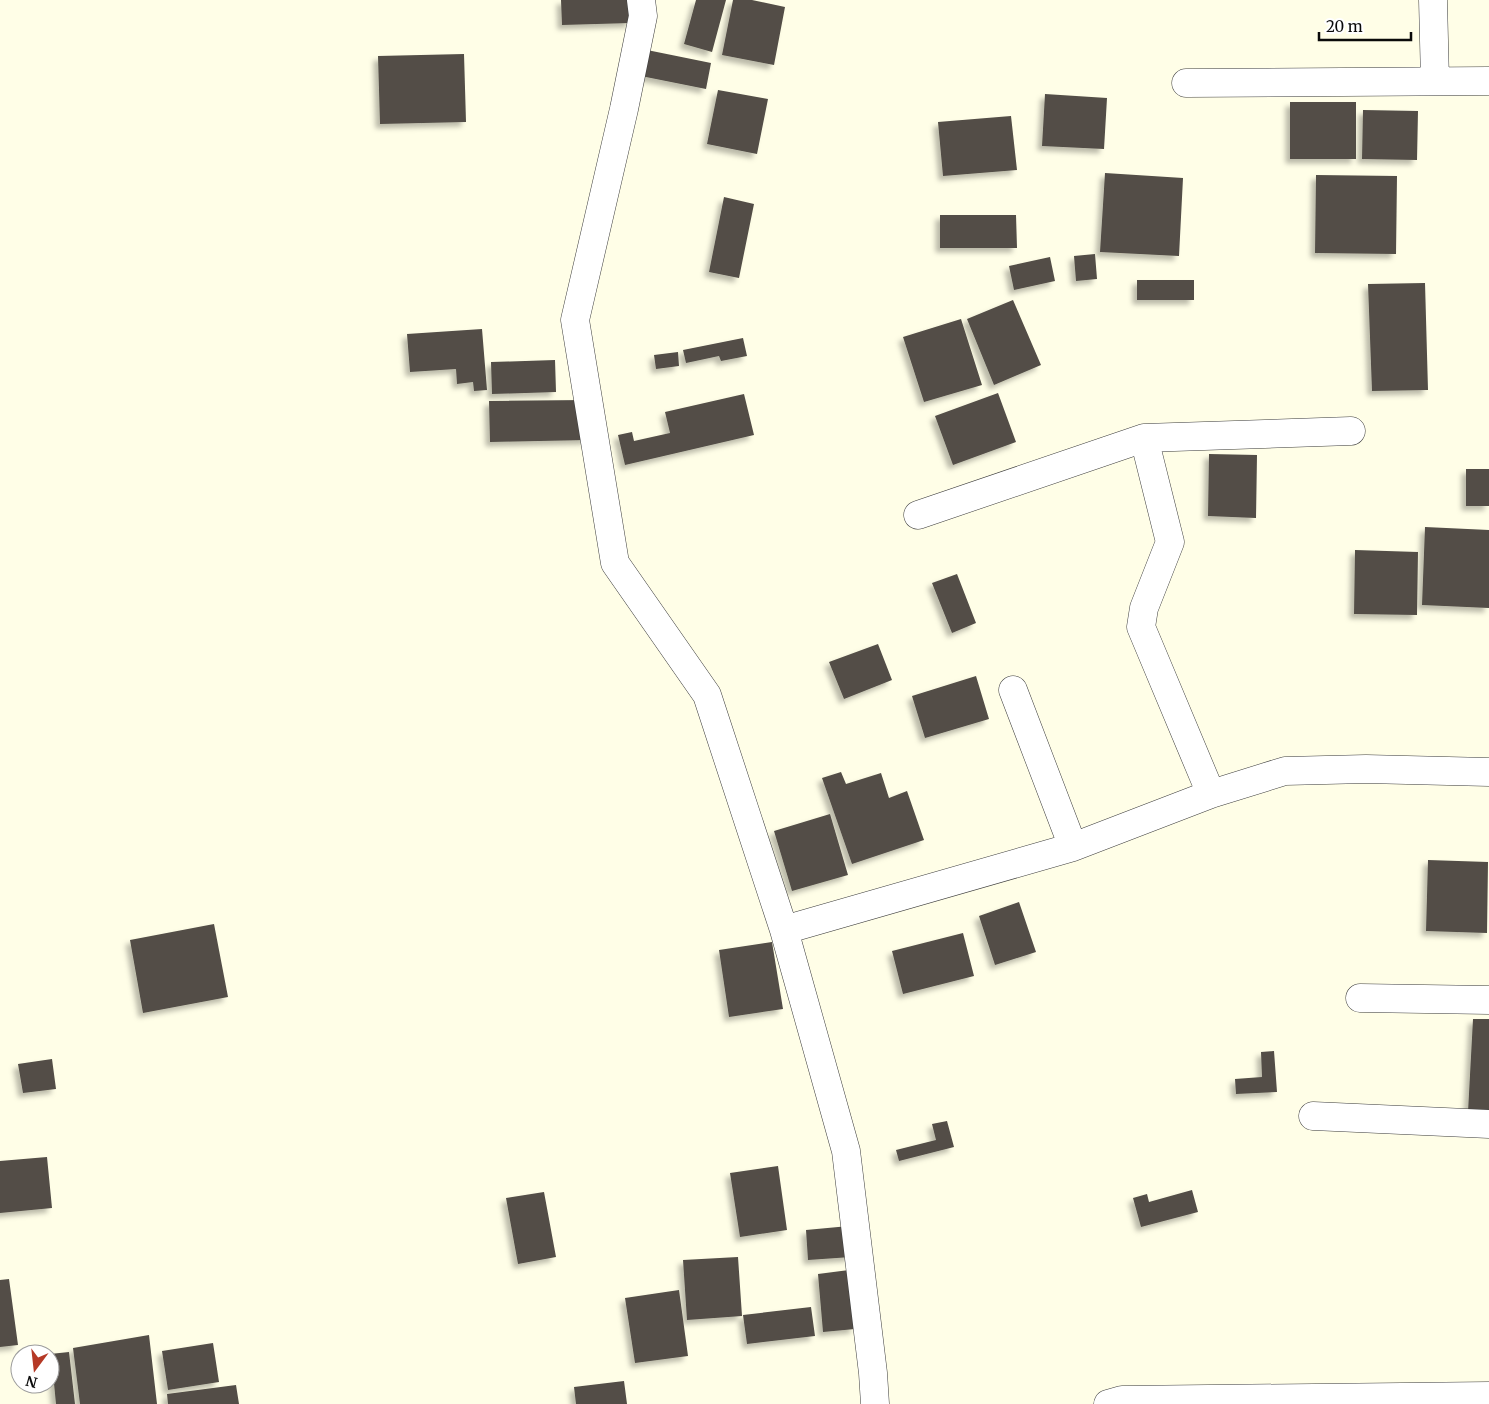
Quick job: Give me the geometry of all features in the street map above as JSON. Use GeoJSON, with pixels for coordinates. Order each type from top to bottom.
{"type":"FeatureCollection","features":[{"type":"Feature","properties":{"kind":"street"},"geometry":{"type":"LineString","coordinates":[[641,0],[643,16],[576,320],[615,563],[708,696],[784,930],[846,1151],[873,1373],[875,1404]]}},
{"type":"Feature","properties":{"kind":"street"},"geometry":{"type":"LineString","coordinates":[[1433,0],[1434,81]]}},
{"type":"Feature","properties":{"kind":"street"},"geometry":{"type":"LineString","coordinates":[[1186,83],[1489,80]]}},
{"type":"Feature","properties":{"kind":"street"},"geometry":{"type":"LineString","coordinates":[[918,515],[1144,438],[1351,431]]}},
{"type":"Feature","properties":{"kind":"street"},"geometry":{"type":"LineString","coordinates":[[1144,438],[1170,542],[1144,608],[1141,627],[1211,794]]}},
{"type":"Feature","properties":{"kind":"street"},"geometry":{"type":"LineString","coordinates":[[1013,690],[1072,847]]}},
{"type":"Feature","properties":{"kind":"street"},"geometry":{"type":"LineString","coordinates":[[784,930],[1072,847],[1211,794],[1285,771],[1366,768],[1489,772]]}},
{"type":"Feature","properties":{"kind":"street"},"geometry":{"type":"LineString","coordinates":[[1360,998],[1489,1000]]}},
{"type":"Feature","properties":{"kind":"street"},"geometry":{"type":"LineString","coordinates":[[1313,1116],[1489,1124]]}},
{"type":"Feature","properties":{"kind":"street"},"geometry":{"type":"LineString","coordinates":[[1108,1404],[1122,1400],[1489,1396]]}},
{"type":"Feature","properties":{"kind":"building"},"geometry":{"type":"Polygon","coordinates":[[[561,0],[630,0],[631,23],[562,25],[561,0]]]}},
{"type":"Feature","properties":{"kind":"building"},"geometry":{"type":"Polygon","coordinates":[[[696,0],[726,0],[712,52],[684,44],[696,0]]]}},
{"type":"Feature","properties":{"kind":"building"},"geometry":{"type":"Polygon","coordinates":[[[733,0],[752,0],[785,7],[774,65],[722,55],[733,0]]]}},
{"type":"Feature","properties":{"kind":"building"},"geometry":{"type":"Polygon","coordinates":[[[647,50],[711,63],[706,89],[641,76],[647,50]]]}},
{"type":"Feature","properties":{"kind":"building"},"geometry":{"type":"Polygon","coordinates":[[[464,54],[466,122],[380,124],[378,56],[464,54]]]}},
{"type":"Feature","properties":{"kind":"building"},"geometry":{"type":"Polygon","coordinates":[[[718,90],[768,99],[757,154],[707,144],[718,90]]]}},
{"type":"Feature","properties":{"kind":"building"},"geometry":{"type":"Polygon","coordinates":[[[1045,94],[1107,98],[1104,149],[1042,146],[1045,94]]]}},
{"type":"Feature","properties":{"kind":"building"},"geometry":{"type":"Polygon","coordinates":[[[1290,102],[1356,102],[1356,159],[1290,159],[1290,102]]]}},
{"type":"Feature","properties":{"kind":"building"},"geometry":{"type":"Polygon","coordinates":[[[1363,110],[1418,111],[1417,160],[1362,159],[1363,110]]]}},
{"type":"Feature","properties":{"kind":"building"},"geometry":{"type":"Polygon","coordinates":[[[1011,116],[1017,170],[943,176],[938,122],[1011,116]]]}},
{"type":"Feature","properties":{"kind":"building"},"geometry":{"type":"Polygon","coordinates":[[[1105,173],[1183,178],[1179,256],[1100,252],[1105,173]]]}},
{"type":"Feature","properties":{"kind":"building"},"geometry":{"type":"Polygon","coordinates":[[[1316,175],[1397,176],[1396,254],[1315,253],[1316,175]]]}},
{"type":"Feature","properties":{"kind":"building"},"geometry":{"type":"Polygon","coordinates":[[[724,197],[754,204],[739,278],[709,272],[724,197]]]}},
{"type":"Feature","properties":{"kind":"building"},"geometry":{"type":"Polygon","coordinates":[[[940,215],[1016,215],[1017,248],[940,248],[940,215]]]}},
{"type":"Feature","properties":{"kind":"building"},"geometry":{"type":"Polygon","coordinates":[[[1095,254],[1097,279],[1076,281],[1074,256],[1095,254]]]}},
{"type":"Feature","properties":{"kind":"building"},"geometry":{"type":"Polygon","coordinates":[[[1050,257],[1055,281],[1014,290],[1009,266],[1050,257]]]}},
{"type":"Feature","properties":{"kind":"building"},"geometry":{"type":"Polygon","coordinates":[[[1137,280],[1194,280],[1194,300],[1137,300],[1137,280]]]}},
{"type":"Feature","properties":{"kind":"building"},"geometry":{"type":"Polygon","coordinates":[[[1425,283],[1428,390],[1372,391],[1368,284],[1425,283]]]}},
{"type":"Feature","properties":{"kind":"building"},"geometry":{"type":"Polygon","coordinates":[[[1013,300],[1041,365],[994,385],[967,319],[1013,300]]]}},
{"type":"Feature","properties":{"kind":"building"},"geometry":{"type":"Polygon","coordinates":[[[961,319],[982,385],[924,402],[903,337],[961,319]]]}},
{"type":"Feature","properties":{"kind":"building"},"geometry":{"type":"Polygon","coordinates":[[[482,329],[487,390],[474,391],[473,382],[457,384],[456,369],[410,372],[407,334],[482,329]]]}},
{"type":"Feature","properties":{"kind":"building"},"geometry":{"type":"Polygon","coordinates":[[[743,338],[747,356],[721,361],[719,356],[686,363],[683,350],[743,338]]]}},
{"type":"Feature","properties":{"kind":"building"},"geometry":{"type":"Polygon","coordinates":[[[678,352],[679,366],[656,369],[654,355],[678,352]]]}},
{"type":"Feature","properties":{"kind":"building"},"geometry":{"type":"Polygon","coordinates":[[[555,360],[556,392],[492,394],[491,362],[555,360]]]}},
{"type":"Feature","properties":{"kind":"building"},"geometry":{"type":"Polygon","coordinates":[[[998,393],[1016,442],[953,465],[935,416],[998,393]]]}},
{"type":"Feature","properties":{"kind":"building"},"geometry":{"type":"Polygon","coordinates":[[[744,394],[754,435],[625,465],[618,435],[632,432],[634,441],[670,433],[665,412],[744,394]]]}},
{"type":"Feature","properties":{"kind":"building"},"geometry":{"type":"Polygon","coordinates":[[[588,400],[588,440],[490,442],[489,401],[588,400]]]}},
{"type":"Feature","properties":{"kind":"building"},"geometry":{"type":"Polygon","coordinates":[[[1209,454],[1257,455],[1256,518],[1208,516],[1209,454]]]}},
{"type":"Feature","properties":{"kind":"building"},"geometry":{"type":"Polygon","coordinates":[[[1466,469],[1489,469],[1489,506],[1466,506],[1466,469]]]}},
{"type":"Feature","properties":{"kind":"building"},"geometry":{"type":"Polygon","coordinates":[[[1425,527],[1489,530],[1489,608],[1422,605],[1425,527]]]}},
{"type":"Feature","properties":{"kind":"building"},"geometry":{"type":"Polygon","coordinates":[[[1355,550],[1418,552],[1417,615],[1354,614],[1355,550]]]}},
{"type":"Feature","properties":{"kind":"building"},"geometry":{"type":"Polygon","coordinates":[[[957,574],[976,623],[952,633],[932,583],[957,574]]]}},
{"type":"Feature","properties":{"kind":"building"},"geometry":{"type":"Polygon","coordinates":[[[878,644],[892,680],[844,699],[829,662],[878,644]]]}},
{"type":"Feature","properties":{"kind":"building"},"geometry":{"type":"Polygon","coordinates":[[[976,676],[989,719],[925,738],[912,696],[976,676]]]}},
{"type":"Feature","properties":{"kind":"building"},"geometry":{"type":"Polygon","coordinates":[[[841,772],[846,784],[881,773],[889,798],[907,791],[924,840],[852,864],[822,778],[841,772]]]}},
{"type":"Feature","properties":{"kind":"building"},"geometry":{"type":"Polygon","coordinates":[[[830,814],[848,875],[792,891],[774,831],[830,814]]]}},
{"type":"Feature","properties":{"kind":"building"},"geometry":{"type":"Polygon","coordinates":[[[1428,860],[1488,862],[1487,933],[1426,931],[1428,860]]]}},
{"type":"Feature","properties":{"kind":"building"},"geometry":{"type":"Polygon","coordinates":[[[1019,902],[1036,952],[995,965],[979,916],[1019,902]]]}},
{"type":"Feature","properties":{"kind":"building"},"geometry":{"type":"Polygon","coordinates":[[[214,924],[228,997],[143,1013],[130,940],[214,924]]]}},
{"type":"Feature","properties":{"kind":"building"},"geometry":{"type":"Polygon","coordinates":[[[963,933],[974,976],[903,994],[892,951],[963,933]]]}},
{"type":"Feature","properties":{"kind":"building"},"geometry":{"type":"Polygon","coordinates":[[[772,942],[783,1009],[729,1017],[719,950],[772,942]]]}},
{"type":"Feature","properties":{"kind":"building"},"geometry":{"type":"Polygon","coordinates":[[[1473,1019],[1489,1019],[1489,1113],[1468,1112],[1473,1019]]]}},
{"type":"Feature","properties":{"kind":"building"},"geometry":{"type":"Polygon","coordinates":[[[1274,1051],[1277,1092],[1236,1094],[1235,1079],[1262,1077],[1261,1052],[1274,1051]]]}},
{"type":"Feature","properties":{"kind":"building"},"geometry":{"type":"Polygon","coordinates":[[[52,1059],[56,1089],[23,1093],[18,1064],[52,1059]]]}},
{"type":"Feature","properties":{"kind":"building"},"geometry":{"type":"Polygon","coordinates":[[[947,1121],[954,1147],[899,1161],[896,1150],[936,1140],[932,1124],[947,1121]]]}},
{"type":"Feature","properties":{"kind":"building"},"geometry":{"type":"Polygon","coordinates":[[[47,1157],[52,1208],[0,1213],[0,1161],[47,1157]]]}},
{"type":"Feature","properties":{"kind":"building"},"geometry":{"type":"Polygon","coordinates":[[[778,1166],[787,1230],[740,1237],[730,1173],[778,1166]]]}},
{"type":"Feature","properties":{"kind":"building"},"geometry":{"type":"Polygon","coordinates":[[[1192,1190],[1198,1212],[1141,1227],[1133,1198],[1147,1194],[1149,1202],[1192,1190]]]}},
{"type":"Feature","properties":{"kind":"building"},"geometry":{"type":"Polygon","coordinates":[[[544,1192],[556,1257],[518,1264],[506,1198],[544,1192]]]}},
{"type":"Feature","properties":{"kind":"building"},"geometry":{"type":"Polygon","coordinates":[[[849,1226],[851,1257],[808,1260],[806,1230],[849,1226]]]}},
{"type":"Feature","properties":{"kind":"building"},"geometry":{"type":"Polygon","coordinates":[[[738,1257],[742,1316],[687,1320],[683,1260],[738,1257]]]}},
{"type":"Feature","properties":{"kind":"building"},"geometry":{"type":"Polygon","coordinates":[[[849,1270],[855,1329],[823,1332],[818,1274],[849,1270]]]}},
{"type":"Feature","properties":{"kind":"building"},"geometry":{"type":"Polygon","coordinates":[[[9,1279],[18,1344],[0,1347],[0,1280],[9,1279]]]}},
{"type":"Feature","properties":{"kind":"building"},"geometry":{"type":"Polygon","coordinates":[[[679,1290],[688,1356],[635,1363],[625,1298],[679,1290]]]}},
{"type":"Feature","properties":{"kind":"building"},"geometry":{"type":"Polygon","coordinates":[[[811,1307],[815,1336],[747,1344],[743,1315],[811,1307]]]}},
{"type":"Feature","properties":{"kind":"building"},"geometry":{"type":"Polygon","coordinates":[[[149,1335],[157,1404],[80,1404],[73,1348],[149,1335]]]}},
{"type":"Feature","properties":{"kind":"building"},"geometry":{"type":"Polygon","coordinates":[[[213,1343],[219,1382],[168,1390],[162,1351],[213,1343]]]}},
{"type":"Feature","properties":{"kind":"building"},"geometry":{"type":"Polygon","coordinates":[[[69,1352],[75,1404],[56,1404],[55,1394],[60,1394],[60,1353],[69,1352]]]}},
{"type":"Feature","properties":{"kind":"building"},"geometry":{"type":"Polygon","coordinates":[[[624,1381],[627,1404],[576,1404],[574,1387],[624,1381]]]}},
{"type":"Feature","properties":{"kind":"building"},"geometry":{"type":"Polygon","coordinates":[[[236,1385],[239,1404],[168,1404],[167,1394],[236,1385]]]}}]}
